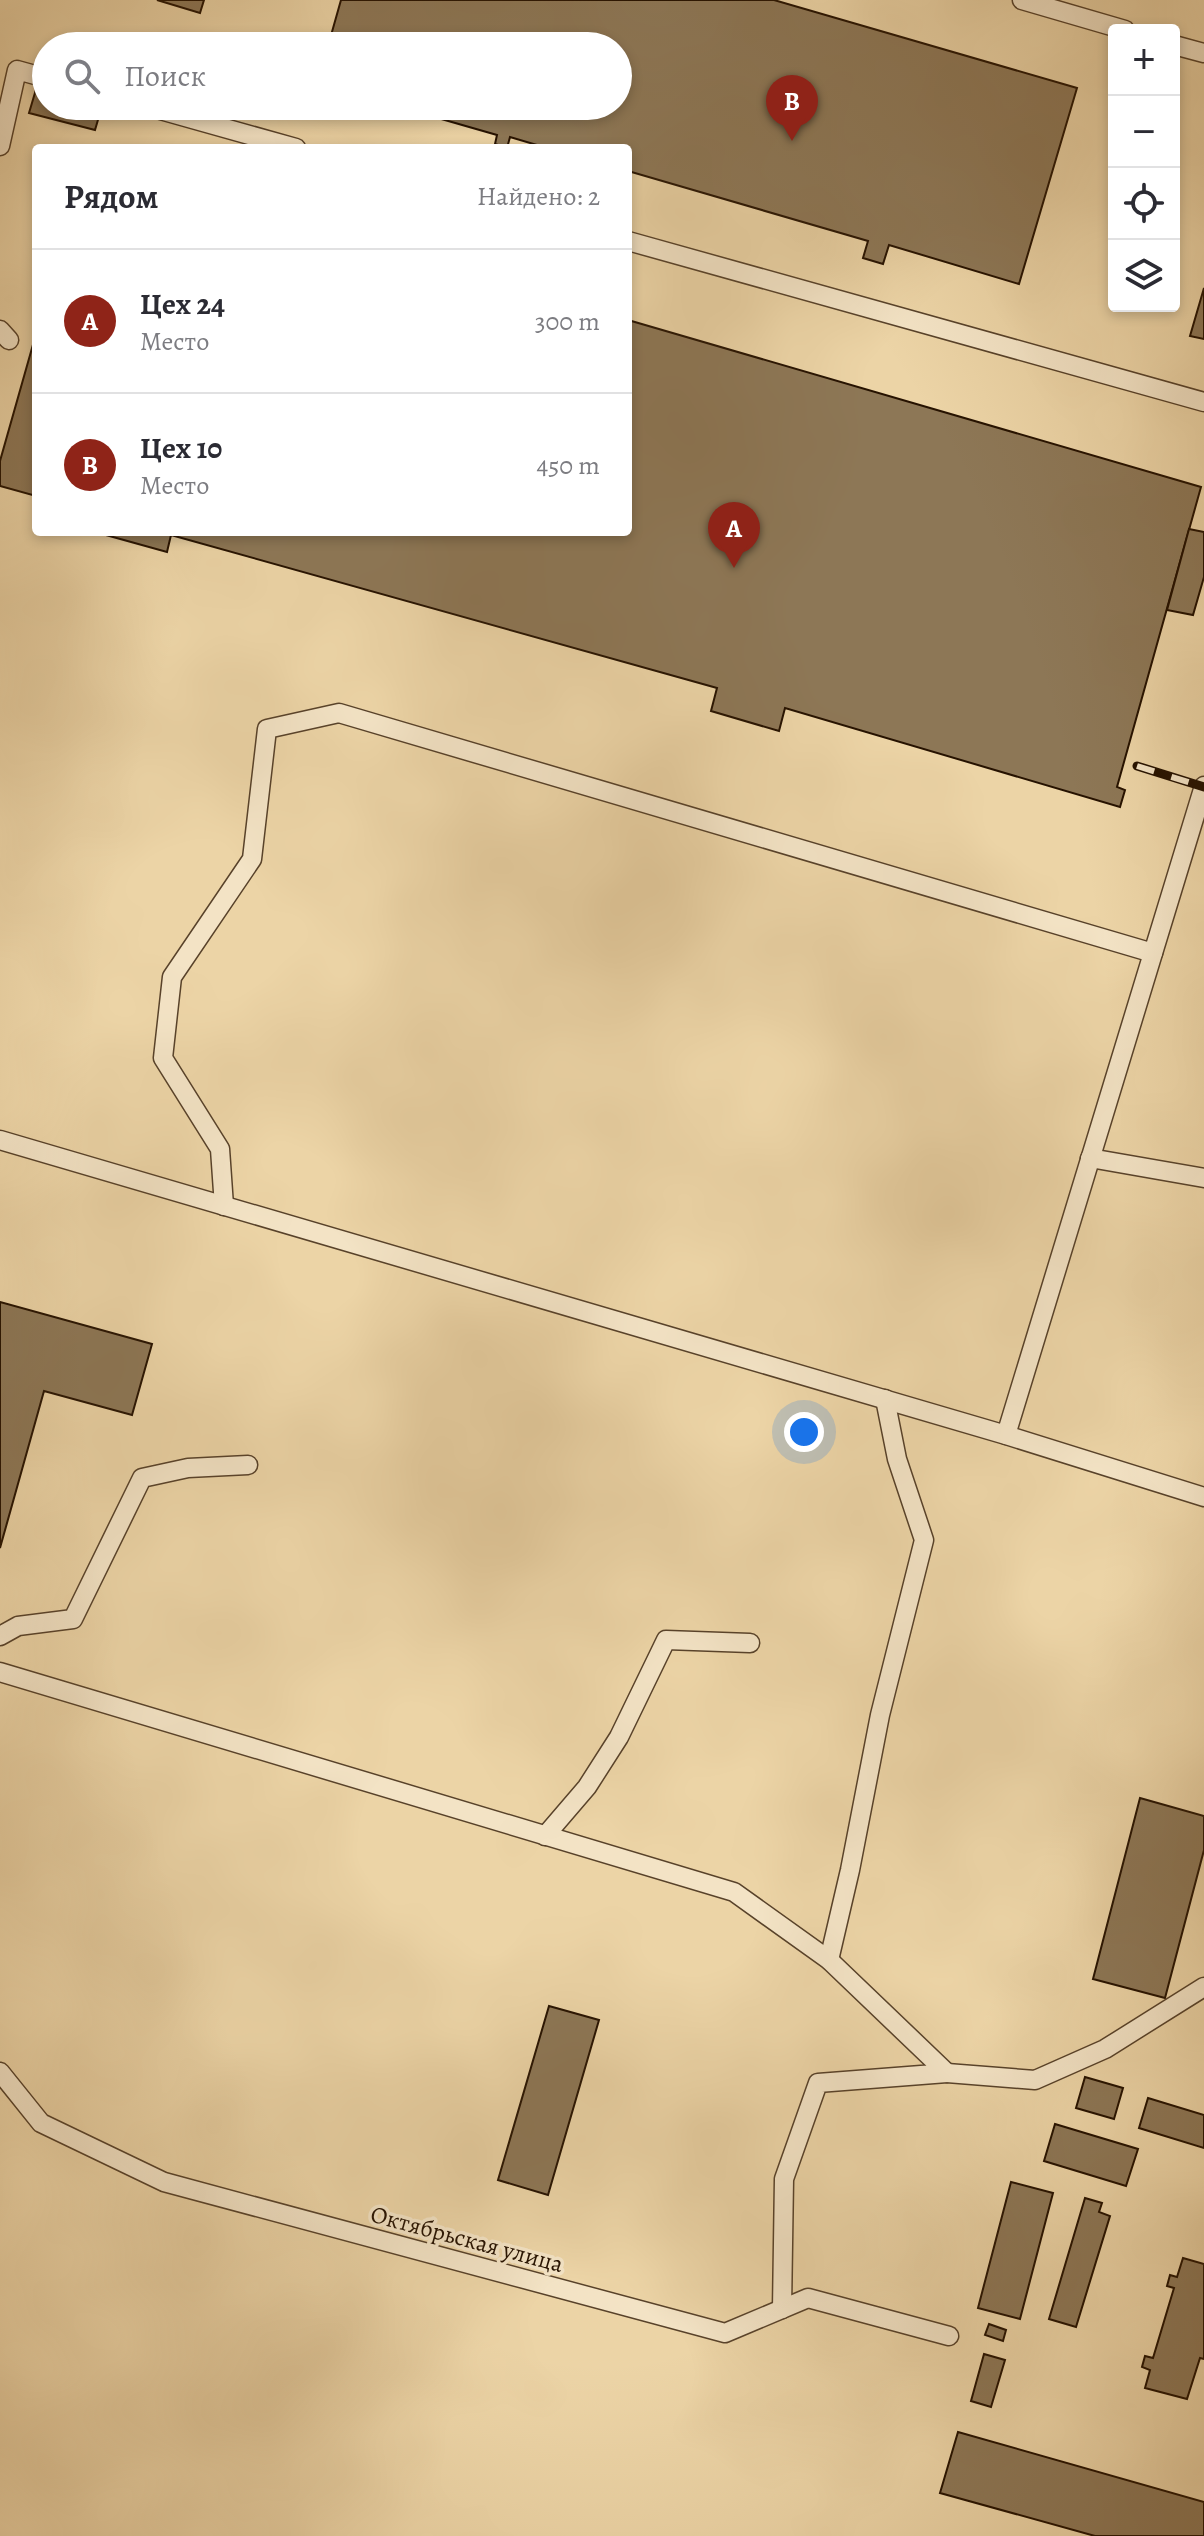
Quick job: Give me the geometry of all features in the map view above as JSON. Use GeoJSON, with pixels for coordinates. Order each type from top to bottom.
{"type":"FeatureCollection","features":[{"type":"Feature","properties":{"kind":"street"},"geometry":{"type":"LineString","coordinates":[[1022,0],[1108,25]]}},
{"type":"Feature","properties":{"kind":"street"},"geometry":{"type":"LineString","coordinates":[[1180,47],[1204,53]]}},
{"type":"Feature","properties":{"kind":"street"},"geometry":{"type":"LineString","coordinates":[[0,146],[3,111],[17,70],[32,74]]}},
{"type":"Feature","properties":{"kind":"street"},"geometry":{"type":"LineString","coordinates":[[196,120],[282,144]]}},
{"type":"Feature","properties":{"kind":"street"},"geometry":{"type":"LineString","coordinates":[[632,242],[1204,402]]}},
{"type":"Feature","properties":{"kind":"street"},"geometry":{"type":"LineString","coordinates":[[224,1206],[220,1149],[163,1058],[172,977],[252,859],[267,729],[339,713],[1153,953]]}},
{"type":"Feature","properties":{"kind":"street"},"geometry":{"type":"LineString","coordinates":[[1006,1435],[1204,786]]}},
{"type":"Feature","properties":{"kind":"street"},"geometry":{"type":"LineString","coordinates":[[0,1140],[885,1399],[1204,1497]]}},
{"type":"Feature","properties":{"kind":"street"},"geometry":{"type":"LineString","coordinates":[[1090,1158],[1204,1178]]}},
{"type":"Feature","properties":{"kind":"street"},"geometry":{"type":"LineString","coordinates":[[829,1960],[880,1715],[924,1540],[897,1459],[885,1399]]}},
{"type":"Feature","properties":{"kind":"street"},"geometry":{"type":"LineString","coordinates":[[0,1636],[18,1626],[73,1619],[142,1478],[188,1468],[248,1465]]}},
{"type":"Feature","properties":{"kind":"street"},"geometry":{"type":"LineString","coordinates":[[545,1836],[587,1787],[619,1737],[666,1640],[750,1643]]}},
{"type":"Feature","properties":{"kind":"street"},"geometry":{"type":"LineString","coordinates":[[0,1672],[734,1892],[829,1960],[947,2073]]}},
{"type":"Feature","properties":{"kind":"street"},"geometry":{"type":"LineString","coordinates":[[782,2309],[784,2179],[818,2083],[947,2073],[1035,2080],[1105,2049],[1204,1987]]}},
{"type":"Feature","properties":{"kind":"street","name":"Октябрьская улица"},"geometry":{"type":"LineString","coordinates":[[0,2072],[41,2123],[164,2182],[725,2333],[808,2298],[949,2336]]}},
{"type":"Feature","properties":{"kind":"building"},"geometry":{"type":"Polygon","coordinates":[[[157,0],[204,0],[200,13],[157,0]]]}},
{"type":"Feature","properties":{"kind":"building"},"geometry":{"type":"Polygon","coordinates":[[[341,0],[774,0],[1077,88],[1019,284],[889,245],[883,264],[863,258],[868,241],[632,172],[632,144],[534,144],[510,137],[508,144],[495,144],[497,135],[445,120],[632,120],[632,32],[332,32],[341,0]]]}},
{"type":"Feature","properties":{"kind":"building"},"geometry":{"type":"Polygon","coordinates":[[[56,120],[98,120],[95,130],[56,120]]]}},
{"type":"Feature","properties":{"kind":"building"},"geometry":{"type":"Polygon","coordinates":[[[1204,288],[1204,339],[1190,336],[1204,288]]]}},
{"type":"Feature","properties":{"kind":"building"},"geometry":{"type":"Polygon","coordinates":[[[632,321],[1201,487],[1117,787],[1125,790],[1120,807],[785,708],[779,731],[711,711],[717,688],[175,536],[632,536],[632,321]]]}},
{"type":"Feature","properties":{"kind":"building"},"geometry":{"type":"Polygon","coordinates":[[[32,348],[32,495],[0,486],[0,461],[32,348]]]}},
{"type":"Feature","properties":{"kind":"building"},"geometry":{"type":"Polygon","coordinates":[[[1189,529],[1204,532],[1204,577],[1193,615],[1167,610],[1189,529]]]}},
{"type":"Feature","properties":{"kind":"building"},"geometry":{"type":"Polygon","coordinates":[[[109,536],[171,536],[167,552],[109,536]]]}},
{"type":"Feature","properties":{"kind":"building"},"geometry":{"type":"Polygon","coordinates":[[[0,1302],[152,1344],[132,1415],[44,1391],[0,1548],[0,1302]]]}},
{"type":"Feature","properties":{"kind":"building"},"geometry":{"type":"Polygon","coordinates":[[[1140,1798],[1204,1816],[1204,1850],[1165,1998],[1093,1979],[1140,1798]]]}},
{"type":"Feature","properties":{"kind":"building"},"geometry":{"type":"Polygon","coordinates":[[[549,2006],[599,2020],[548,2195],[498,2180],[549,2006]]]}},
{"type":"Feature","properties":{"kind":"building"},"geometry":{"type":"Polygon","coordinates":[[[1085,2077],[1123,2088],[1114,2119],[1076,2108],[1085,2077]]]}},
{"type":"Feature","properties":{"kind":"building"},"geometry":{"type":"Polygon","coordinates":[[[1148,2098],[1204,2115],[1204,2148],[1139,2128],[1148,2098]]]}},
{"type":"Feature","properties":{"kind":"building"},"geometry":{"type":"Polygon","coordinates":[[[1055,2124],[1138,2149],[1126,2186],[1044,2161],[1055,2124]]]}},
{"type":"Feature","properties":{"kind":"building"},"geometry":{"type":"Polygon","coordinates":[[[1011,2182],[1053,2193],[1020,2319],[978,2308],[1011,2182]]]}},
{"type":"Feature","properties":{"kind":"building"},"geometry":{"type":"Polygon","coordinates":[[[1085,2198],[1102,2203],[1099,2212],[1110,2216],[1076,2327],[1049,2319],[1085,2198]]]}},
{"type":"Feature","properties":{"kind":"building"},"geometry":{"type":"Polygon","coordinates":[[[1183,2258],[1204,2264],[1204,2359],[1200,2358],[1187,2399],[1145,2388],[1150,2370],[1142,2367],[1145,2356],[1153,2358],[1174,2288],[1167,2286],[1170,2275],[1177,2277],[1183,2258]]]}},
{"type":"Feature","properties":{"kind":"building"},"geometry":{"type":"Polygon","coordinates":[[[989,2324],[1006,2330],[1003,2341],[985,2335],[989,2324]]]}},
{"type":"Feature","properties":{"kind":"building"},"geometry":{"type":"Polygon","coordinates":[[[984,2354],[1005,2360],[991,2407],[971,2401],[984,2354]]]}},
{"type":"Feature","properties":{"kind":"building"},"geometry":{"type":"Polygon","coordinates":[[[958,2432],[1204,2502],[1204,2536],[1095,2536],[940,2493],[958,2432]]]}},
{"type":"Feature","properties":{"kind":"railway"},"geometry":{"type":"LineString","coordinates":[[1137,766],[1204,787]]}},
{"type":"Feature","properties":{"kind":"place","name":"Цех 10"},"geometry":{"type":"Point","coordinates":[792,141]}},
{"type":"Feature","properties":{"kind":"place","name":"Цех 24"},"geometry":{"type":"Point","coordinates":[734,568]}}]}
